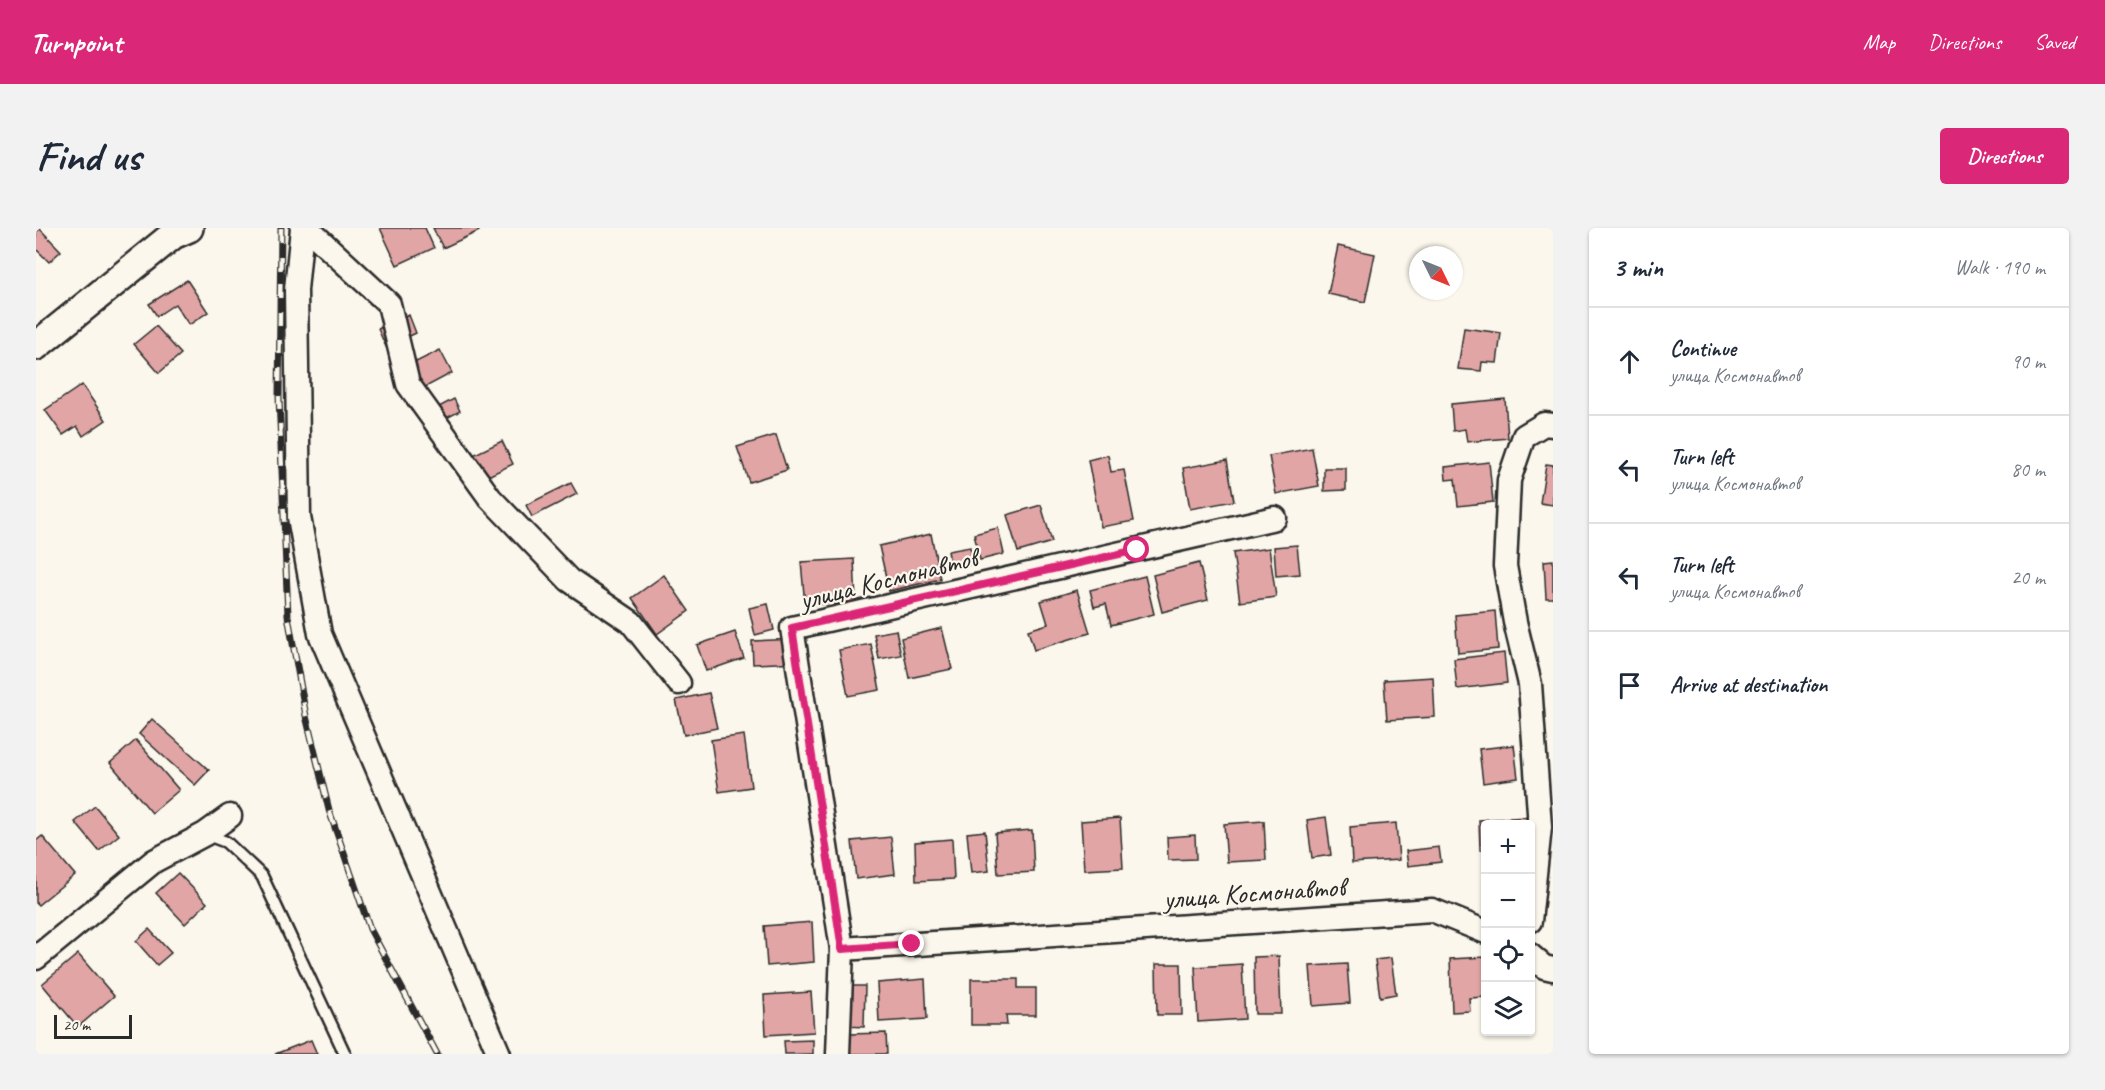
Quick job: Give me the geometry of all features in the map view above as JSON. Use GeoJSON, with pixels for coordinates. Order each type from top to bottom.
{"type":"FeatureCollection","features":[{"type":"Feature","properties":{"kind":"street"},"geometry":{"type":"LineString","coordinates":[[302,228],[296,290],[299,517],[320,634],[499,1054]]}},
{"type":"Feature","properties":{"kind":"street"},"geometry":{"type":"LineString","coordinates":[[307,228],[388,304],[408,384],[490,498],[569,580],[631,622],[679,683]]}},
{"type":"Feature","properties":{"kind":"street"},"geometry":{"type":"LineString","coordinates":[[36,346],[180,230]]}},
{"type":"Feature","properties":{"kind":"street"},"geometry":{"type":"LineString","coordinates":[[1535,874],[1540,827],[1530,684],[1504,566],[1509,480],[1520,447],[1524,436],[1544,424],[1553,425]]}},
{"type":"Feature","properties":{"kind":"street","name":"улица Космонавтов"},"geometry":{"type":"LineString","coordinates":[[838,1054],[842,949],[792,628],[1275,518]]}},
{"type":"Feature","properties":{"kind":"street"},"geometry":{"type":"LineString","coordinates":[[36,958],[153,861],[205,834],[230,816]]}},
{"type":"Feature","properties":{"kind":"street","name":"улица Космонавтов"},"geometry":{"type":"LineString","coordinates":[[842,949],[1432,910],[1481,930]]}},
{"type":"Feature","properties":{"kind":"street"},"geometry":{"type":"LineString","coordinates":[[1535,959],[1544,967],[1553,969]]}},
{"type":"Feature","properties":{"kind":"lane"},"geometry":{"type":"LineString","coordinates":[[205,834],[226,842],[262,876],[345,1054]]}},
{"type":"Feature","properties":{"kind":"building"},"geometry":{"type":"Polygon","coordinates":[[[380,228],[425,228],[434,248],[397,265],[380,228]]]}},
{"type":"Feature","properties":{"kind":"building"},"geometry":{"type":"Polygon","coordinates":[[[433,228],[478,228],[479,231],[443,248],[433,228]]]}},
{"type":"Feature","properties":{"kind":"building"},"geometry":{"type":"Polygon","coordinates":[[[40,229],[61,251],[49,262],[36,249],[36,232],[40,229]]]}},
{"type":"Feature","properties":{"kind":"building"},"geometry":{"type":"Polygon","coordinates":[[[1338,246],[1375,254],[1365,302],[1328,294],[1338,246]]]}},
{"type":"Feature","properties":{"kind":"building"},"geometry":{"type":"Polygon","coordinates":[[[187,280],[208,312],[189,325],[175,304],[157,316],[149,304],[187,280]]]}},
{"type":"Feature","properties":{"kind":"building"},"geometry":{"type":"Polygon","coordinates":[[[409,315],[416,333],[386,347],[378,329],[409,315]]]}},
{"type":"Feature","properties":{"kind":"building"},"geometry":{"type":"Polygon","coordinates":[[[156,326],[181,354],[159,373],[134,344],[156,326]]]}},
{"type":"Feature","properties":{"kind":"building"},"geometry":{"type":"Polygon","coordinates":[[[1464,328],[1501,333],[1497,363],[1482,362],[1481,371],[1458,369],[1464,328]]]}},
{"type":"Feature","properties":{"kind":"building"},"geometry":{"type":"Polygon","coordinates":[[[440,350],[452,373],[420,390],[408,366],[440,350]]]}},
{"type":"Feature","properties":{"kind":"building"},"geometry":{"type":"Polygon","coordinates":[[[82,385],[106,420],[83,436],[77,426],[63,435],[45,410],[82,385]]]}},
{"type":"Feature","properties":{"kind":"building"},"geometry":{"type":"Polygon","coordinates":[[[454,399],[460,411],[443,420],[437,408],[454,399]]]}},
{"type":"Feature","properties":{"kind":"building"},"geometry":{"type":"Polygon","coordinates":[[[1505,399],[1508,438],[1467,442],[1465,429],[1453,431],[1451,404],[1505,399]]]}},
{"type":"Feature","properties":{"kind":"building"},"geometry":{"type":"Polygon","coordinates":[[[776,435],[787,470],[749,482],[737,447],[776,435]]]}},
{"type":"Feature","properties":{"kind":"building"},"geometry":{"type":"Polygon","coordinates":[[[502,441],[513,464],[484,478],[473,455],[502,441]]]}},
{"type":"Feature","properties":{"kind":"building"},"geometry":{"type":"Polygon","coordinates":[[[1312,448],[1319,486],[1276,494],[1269,456],[1312,448]]]}},
{"type":"Feature","properties":{"kind":"building"},"geometry":{"type":"Polygon","coordinates":[[[1108,455],[1111,472],[1124,470],[1134,521],[1101,527],[1088,460],[1108,455]]]}},
{"type":"Feature","properties":{"kind":"building"},"geometry":{"type":"Polygon","coordinates":[[[1227,460],[1234,501],[1190,509],[1183,468],[1227,460]]]}},
{"type":"Feature","properties":{"kind":"building"},"geometry":{"type":"Polygon","coordinates":[[[1489,462],[1493,502],[1458,506],[1455,479],[1446,480],[1445,467],[1489,462]]]}},
{"type":"Feature","properties":{"kind":"building"},"geometry":{"type":"Polygon","coordinates":[[[1546,464],[1553,465],[1553,505],[1540,503],[1546,464]]]}},
{"type":"Feature","properties":{"kind":"building"},"geometry":{"type":"Polygon","coordinates":[[[1324,468],[1346,468],[1346,490],[1324,491],[1324,468]]]}},
{"type":"Feature","properties":{"kind":"building"},"geometry":{"type":"Polygon","coordinates":[[[571,483],[577,494],[532,517],[526,505],[571,483]]]}},
{"type":"Feature","properties":{"kind":"building"},"geometry":{"type":"Polygon","coordinates":[[[1041,505],[1052,542],[1018,552],[1007,515],[1041,505]]]}},
{"type":"Feature","properties":{"kind":"building"},"geometry":{"type":"Polygon","coordinates":[[[998,528],[1004,554],[980,560],[974,534],[998,528]]]}},
{"type":"Feature","properties":{"kind":"building"},"geometry":{"type":"Polygon","coordinates":[[[931,534],[940,579],[889,591],[879,546],[931,534]]]}},
{"type":"Feature","properties":{"kind":"building"},"geometry":{"type":"Polygon","coordinates":[[[1297,545],[1300,574],[1276,576],[1274,547],[1297,545]]]}},
{"type":"Feature","properties":{"kind":"building"},"geometry":{"type":"Polygon","coordinates":[[[970,547],[973,564],[951,568],[948,551],[970,547]]]}},
{"type":"Feature","properties":{"kind":"building"},"geometry":{"type":"Polygon","coordinates":[[[1269,548],[1276,597],[1240,602],[1233,553],[1269,548]]]}},
{"type":"Feature","properties":{"kind":"building"},"geometry":{"type":"Polygon","coordinates":[[[854,559],[856,602],[805,605],[801,562],[854,559]]]}},
{"type":"Feature","properties":{"kind":"building"},"geometry":{"type":"Polygon","coordinates":[[[1553,560],[1553,598],[1546,598],[1544,561],[1553,560]]]}},
{"type":"Feature","properties":{"kind":"building"},"geometry":{"type":"Polygon","coordinates":[[[1199,563],[1208,600],[1162,612],[1153,575],[1199,563]]]}},
{"type":"Feature","properties":{"kind":"building"},"geometry":{"type":"Polygon","coordinates":[[[664,575],[689,611],[657,634],[632,598],[664,575]]]}},
{"type":"Feature","properties":{"kind":"building"},"geometry":{"type":"Polygon","coordinates":[[[1145,576],[1154,614],[1111,625],[1106,604],[1094,607],[1090,590],[1145,576]]]}},
{"type":"Feature","properties":{"kind":"building"},"geometry":{"type":"Polygon","coordinates":[[[1077,590],[1090,633],[1034,650],[1028,630],[1048,624],[1041,601],[1077,590]]]}},
{"type":"Feature","properties":{"kind":"building"},"geometry":{"type":"Polygon","coordinates":[[[768,604],[774,630],[755,635],[749,608],[768,604]]]}},
{"type":"Feature","properties":{"kind":"building"},"geometry":{"type":"Polygon","coordinates":[[[1495,611],[1498,649],[1458,653],[1455,615],[1495,611]]]}},
{"type":"Feature","properties":{"kind":"building"},"geometry":{"type":"Polygon","coordinates":[[[942,628],[952,669],[909,678],[901,638],[942,628]]]}},
{"type":"Feature","properties":{"kind":"building"},"geometry":{"type":"Polygon","coordinates":[[[896,630],[901,655],[879,659],[874,634],[896,630]]]}},
{"type":"Feature","properties":{"kind":"building"},"geometry":{"type":"Polygon","coordinates":[[[735,632],[744,658],[706,671],[697,645],[735,632]]]}},
{"type":"Feature","properties":{"kind":"building"},"geometry":{"type":"Polygon","coordinates":[[[798,639],[799,662],[753,664],[752,641],[798,639]]]}},
{"type":"Feature","properties":{"kind":"building"},"geometry":{"type":"Polygon","coordinates":[[[871,644],[880,690],[848,696],[839,650],[871,644]]]}},
{"type":"Feature","properties":{"kind":"building"},"geometry":{"type":"Polygon","coordinates":[[[1504,653],[1507,683],[1457,689],[1454,659],[1504,653]]]}},
{"type":"Feature","properties":{"kind":"building"},"geometry":{"type":"Polygon","coordinates":[[[1433,677],[1435,717],[1387,720],[1384,680],[1433,677]]]}},
{"type":"Feature","properties":{"kind":"building"},"geometry":{"type":"Polygon","coordinates":[[[709,693],[717,728],[684,735],[676,700],[709,693]]]}},
{"type":"Feature","properties":{"kind":"building"},"geometry":{"type":"Polygon","coordinates":[[[152,719],[209,770],[195,785],[139,734],[152,719]]]}},
{"type":"Feature","properties":{"kind":"building"},"geometry":{"type":"Polygon","coordinates":[[[744,735],[751,787],[719,792],[711,740],[744,735]]]}},
{"type":"Feature","properties":{"kind":"building"},"geometry":{"type":"Polygon","coordinates":[[[136,740],[179,790],[152,813],[110,763],[136,740]]]}},
{"type":"Feature","properties":{"kind":"building"},"geometry":{"type":"Polygon","coordinates":[[[1514,745],[1518,778],[1483,783],[1479,749],[1514,745]]]}},
{"type":"Feature","properties":{"kind":"building"},"geometry":{"type":"Polygon","coordinates":[[[95,806],[119,835],[99,851],[75,822],[95,806]]]}},
{"type":"Feature","properties":{"kind":"building"},"geometry":{"type":"Polygon","coordinates":[[[1326,817],[1331,855],[1312,858],[1307,820],[1326,817]]]}},
{"type":"Feature","properties":{"kind":"building"},"geometry":{"type":"Polygon","coordinates":[[[1526,817],[1526,820],[1481,820],[1480,850],[1479,820],[1526,817]]]}},
{"type":"Feature","properties":{"kind":"building"},"geometry":{"type":"Polygon","coordinates":[[[1120,818],[1123,868],[1084,870],[1081,821],[1120,818]]]}},
{"type":"Feature","properties":{"kind":"building"},"geometry":{"type":"Polygon","coordinates":[[[1264,821],[1266,860],[1227,862],[1224,824],[1264,821]]]}},
{"type":"Feature","properties":{"kind":"building"},"geometry":{"type":"Polygon","coordinates":[[[1396,823],[1399,860],[1352,863],[1350,827],[1396,823]]]}},
{"type":"Feature","properties":{"kind":"building"},"geometry":{"type":"Polygon","coordinates":[[[1032,830],[1034,872],[998,874],[995,833],[1032,830]]]}},
{"type":"Feature","properties":{"kind":"building"},"geometry":{"type":"Polygon","coordinates":[[[985,831],[989,871],[971,873],[967,833],[985,831]]]}},
{"type":"Feature","properties":{"kind":"building"},"geometry":{"type":"Polygon","coordinates":[[[1195,835],[1196,859],[1168,860],[1167,837],[1195,835]]]}},
{"type":"Feature","properties":{"kind":"building"},"geometry":{"type":"Polygon","coordinates":[[[42,836],[75,875],[38,905],[36,903],[36,841],[42,836]]]}},
{"type":"Feature","properties":{"kind":"building"},"geometry":{"type":"Polygon","coordinates":[[[891,837],[895,874],[856,879],[852,841],[891,837]]]}},
{"type":"Feature","properties":{"kind":"building"},"geometry":{"type":"Polygon","coordinates":[[[952,839],[954,879],[916,881],[915,842],[952,839]]]}},
{"type":"Feature","properties":{"kind":"building"},"geometry":{"type":"Polygon","coordinates":[[[1439,847],[1441,862],[1408,866],[1406,851],[1439,847]]]}},
{"type":"Feature","properties":{"kind":"building"},"geometry":{"type":"Polygon","coordinates":[[[178,873],[207,903],[185,924],[156,893],[178,873]]]}},
{"type":"Feature","properties":{"kind":"building"},"geometry":{"type":"Polygon","coordinates":[[[812,922],[814,962],[767,966],[764,926],[812,922]]]}},
{"type":"Feature","properties":{"kind":"building"},"geometry":{"type":"Polygon","coordinates":[[[149,929],[171,953],[157,965],[136,941],[149,929]]]}},
{"type":"Feature","properties":{"kind":"building"},"geometry":{"type":"Polygon","coordinates":[[[78,954],[114,996],[78,1027],[42,984],[78,954]]]}},
{"type":"Feature","properties":{"kind":"building"},"geometry":{"type":"Polygon","coordinates":[[[1279,956],[1281,1014],[1255,1014],[1254,957],[1279,956]]]}},
{"type":"Feature","properties":{"kind":"building"},"geometry":{"type":"Polygon","coordinates":[[[1481,957],[1481,997],[1469,998],[1470,1011],[1452,1012],[1450,959],[1481,957]]]}},
{"type":"Feature","properties":{"kind":"building"},"geometry":{"type":"Polygon","coordinates":[[[1391,958],[1396,994],[1380,997],[1375,960],[1391,958]]]}},
{"type":"Feature","properties":{"kind":"building"},"geometry":{"type":"Polygon","coordinates":[[[1156,964],[1181,964],[1182,1015],[1157,1015],[1156,964]]]}},
{"type":"Feature","properties":{"kind":"building"},"geometry":{"type":"Polygon","coordinates":[[[1242,964],[1245,1019],[1198,1022],[1195,967],[1242,964]]]}},
{"type":"Feature","properties":{"kind":"building"},"geometry":{"type":"Polygon","coordinates":[[[1347,964],[1350,1003],[1313,1006],[1310,966],[1347,964]]]}},
{"type":"Feature","properties":{"kind":"building"},"geometry":{"type":"Polygon","coordinates":[[[925,979],[927,1019],[879,1022],[877,983],[925,979]]]}},
{"type":"Feature","properties":{"kind":"building"},"geometry":{"type":"Polygon","coordinates":[[[971,979],[1018,979],[1018,988],[1036,988],[1036,1015],[1006,1015],[1007,1025],[971,1025],[971,979]]]}},
{"type":"Feature","properties":{"kind":"building"},"geometry":{"type":"Polygon","coordinates":[[[847,986],[865,986],[864,1027],[846,1026],[847,986]]]}},
{"type":"Feature","properties":{"kind":"building"},"geometry":{"type":"Polygon","coordinates":[[[811,992],[814,1032],[766,1035],[764,995],[811,992]]]}},
{"type":"Feature","properties":{"kind":"building"},"geometry":{"type":"Polygon","coordinates":[[[886,1033],[887,1054],[848,1054],[848,1034],[886,1033]]]}},
{"type":"Feature","properties":{"kind":"building"},"geometry":{"type":"Polygon","coordinates":[[[311,1040],[317,1054],[275,1054],[311,1040]]]}},
{"type":"Feature","properties":{"kind":"building"},"geometry":{"type":"Polygon","coordinates":[[[813,1040],[813,1054],[785,1054],[784,1041],[813,1040]]]}},
{"type":"Feature","properties":{"kind":"railway"},"geometry":{"type":"LineString","coordinates":[[281,228],[279,397],[288,616],[306,716],[329,810],[370,929],[437,1054]]}},
{"type":"Feature","properties":{"kind":"route"},"geometry":{"type":"LineString","coordinates":[[912,944],[842,949],[792,628],[1137,550]]}}]}
